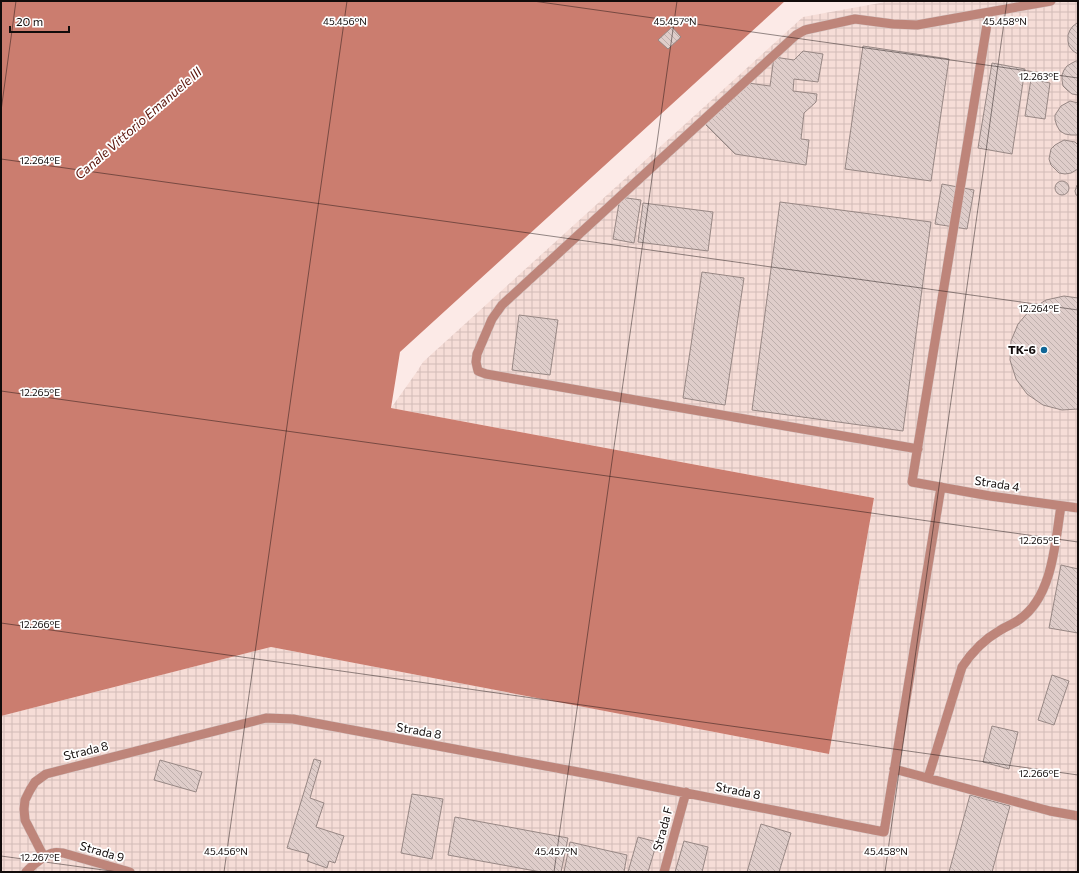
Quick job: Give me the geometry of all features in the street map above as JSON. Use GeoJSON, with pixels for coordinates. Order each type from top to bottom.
{"type":"FeatureCollection","features":[{"type":"Feature","properties":{"kind":"lane"},"geometry":{"type":"LineString","coordinates":[[989,12],[918,449],[486,374],[478,371],[476,362],[477,354],[492,319],[502,305],[796,35],[806,30],[855,19],[894,24],[917,24],[1051,1]]}},
{"type":"Feature","properties":{"kind":"lane","name":"Strada 4"},"geometry":{"type":"LineString","coordinates":[[918,449],[912,482],[990,496],[1078,508]]}},
{"type":"Feature","properties":{"kind":"lane"},"geometry":{"type":"LineString","coordinates":[[941,487],[894,769],[1050,811],[1078,816]]}},
{"type":"Feature","properties":{"kind":"lane"},"geometry":{"type":"LineString","coordinates":[[928,778],[962,667],[978,646],[998,631],[1020,619],[1038,599],[1048,577],[1052,561],[1061,506]]}},
{"type":"Feature","properties":{"kind":"lane","name":"Strada 8"},"geometry":{"type":"LineString","coordinates":[[44,857],[25,820],[24,809],[25,800],[30,790],[36,782],[46,774],[266,718],[293,719],[686,792],[884,832],[894,769]]}},
{"type":"Feature","properties":{"kind":"lane","name":"Strada F"},"geometry":{"type":"LineString","coordinates":[[664,872],[686,792]]}},
{"type":"Feature","properties":{"kind":"lane","name":"Strada 9"},"geometry":{"type":"LineString","coordinates":[[44,857],[54,853],[63,853],[130,872]]}},
{"type":"Feature","properties":{"kind":"lane"},"geometry":{"type":"LineString","coordinates":[[26,872],[44,857]]}},
{"type":"Feature","properties":{"kind":"shaded area"},"geometry":{"type":"Polygon","coordinates":[[[891,1],[1078,1],[1078,872],[1,872],[1,716],[271,647],[829,754],[874,498],[391,408],[423,362],[803,17],[891,1]]]}},
{"type":"Feature","properties":{"kind":"water","name":"Canale Vittorio Emanuele III"},"geometry":{"type":"Polygon","coordinates":[[[1,1],[785,1],[400,352],[391,408],[874,498],[829,754],[271,647],[1,716],[1,1]]]}},
{"type":"Feature","properties":{"kind":"building"},"geometry":{"type":"Polygon","coordinates":[[[1077,23],[1078,54],[1069,46],[1068,41],[1070,30],[1077,23]]]}},
{"type":"Feature","properties":{"kind":"building"},"geometry":{"type":"Polygon","coordinates":[[[672,27],[681,37],[668,49],[658,40],[672,27]]]}},
{"type":"Feature","properties":{"kind":"building"},"geometry":{"type":"Polygon","coordinates":[[[863,46],[949,59],[931,181],[845,169],[863,46]]]}},
{"type":"Feature","properties":{"kind":"building"},"geometry":{"type":"Polygon","coordinates":[[[803,51],[823,54],[818,82],[794,79],[793,91],[817,94],[816,102],[804,113],[801,139],[809,140],[806,165],[735,154],[705,124],[748,83],[770,86],[774,57],[794,60],[803,51]]]}},
{"type":"Feature","properties":{"kind":"building"},"geometry":{"type":"Polygon","coordinates":[[[1078,61],[1078,95],[1072,94],[1067,90],[1063,86],[1062,80],[1064,70],[1067,66],[1078,61]]]}},
{"type":"Feature","properties":{"kind":"building"},"geometry":{"type":"Polygon","coordinates":[[[992,63],[1025,69],[1012,154],[978,148],[992,63]]]}},
{"type":"Feature","properties":{"kind":"building"},"geometry":{"type":"Polygon","coordinates":[[[1031,79],[1050,83],[1045,119],[1025,116],[1031,79]]]}},
{"type":"Feature","properties":{"kind":"building"},"geometry":{"type":"Polygon","coordinates":[[[1070,101],[1078,103],[1077,135],[1065,134],[1060,131],[1055,120],[1055,115],[1061,106],[1070,101]]]}},
{"type":"Feature","properties":{"kind":"building"},"geometry":{"type":"Polygon","coordinates":[[[1064,140],[1075,142],[1078,145],[1078,169],[1071,173],[1065,174],[1059,173],[1051,165],[1049,159],[1051,149],[1064,140]]]}},
{"type":"Feature","properties":{"kind":"building"},"geometry":{"type":"Polygon","coordinates":[[[1062,181],[1067,183],[1069,188],[1067,193],[1062,195],[1057,193],[1055,188],[1057,183],[1062,181]]]}},
{"type":"Feature","properties":{"kind":"building"},"geometry":{"type":"Polygon","coordinates":[[[942,184],[974,190],[967,229],[935,224],[942,184]]]}},
{"type":"Feature","properties":{"kind":"building"},"geometry":{"type":"Polygon","coordinates":[[[1077,185],[1078,196],[1076,195],[1075,191],[1077,185]]]}},
{"type":"Feature","properties":{"kind":"building"},"geometry":{"type":"Polygon","coordinates":[[[620,197],[641,200],[634,243],[613,239],[620,197]]]}},
{"type":"Feature","properties":{"kind":"building"},"geometry":{"type":"Polygon","coordinates":[[[780,202],[931,222],[903,431],[752,410],[780,202]]]}},
{"type":"Feature","properties":{"kind":"building"},"geometry":{"type":"Polygon","coordinates":[[[643,203],[713,212],[708,251],[638,242],[643,203]]]}},
{"type":"Feature","properties":{"kind":"building"},"geometry":{"type":"Polygon","coordinates":[[[702,272],[744,278],[725,405],[683,398],[702,272]]]}},
{"type":"Feature","properties":{"kind":"building","name":"TK-6"},"geometry":{"type":"Polygon","coordinates":[[[1064,296],[1078,298],[1078,409],[1062,410],[1043,405],[1027,394],[1016,379],[1010,360],[1011,341],[1018,324],[1030,310],[1046,300],[1064,296]]]}},
{"type":"Feature","properties":{"kind":"building"},"geometry":{"type":"Polygon","coordinates":[[[519,315],[558,320],[550,375],[512,370],[519,315]]]}},
{"type":"Feature","properties":{"kind":"building"},"geometry":{"type":"Polygon","coordinates":[[[1061,565],[1078,569],[1078,633],[1049,628],[1061,565]]]}},
{"type":"Feature","properties":{"kind":"building"},"geometry":{"type":"Polygon","coordinates":[[[1052,675],[1069,681],[1054,725],[1038,720],[1052,675]]]}},
{"type":"Feature","properties":{"kind":"building"},"geometry":{"type":"Polygon","coordinates":[[[992,726],[1018,732],[1009,769],[983,762],[992,726]]]}},
{"type":"Feature","properties":{"kind":"building"},"geometry":{"type":"Polygon","coordinates":[[[314,759],[321,761],[310,798],[324,803],[316,827],[344,836],[335,863],[329,861],[327,868],[307,861],[309,854],[287,848],[314,759]]]}},
{"type":"Feature","properties":{"kind":"building"},"geometry":{"type":"Polygon","coordinates":[[[160,760],[202,772],[196,792],[154,780],[160,760]]]}},
{"type":"Feature","properties":{"kind":"building"},"geometry":{"type":"Polygon","coordinates":[[[412,794],[443,799],[432,859],[401,853],[412,794]]]}},
{"type":"Feature","properties":{"kind":"building"},"geometry":{"type":"Polygon","coordinates":[[[970,795],[1010,806],[992,872],[949,872],[970,795]]]}},
{"type":"Feature","properties":{"kind":"building"},"geometry":{"type":"Polygon","coordinates":[[[455,817],[568,838],[561,872],[541,872],[448,855],[455,817]]]}},
{"type":"Feature","properties":{"kind":"building"},"geometry":{"type":"Polygon","coordinates":[[[761,824],[791,833],[779,872],[747,872],[761,824]]]}},
{"type":"Feature","properties":{"kind":"building"},"geometry":{"type":"Polygon","coordinates":[[[638,837],[657,842],[648,872],[628,872],[638,837]]]}},
{"type":"Feature","properties":{"kind":"building"},"geometry":{"type":"Polygon","coordinates":[[[684,841],[708,847],[702,872],[675,872],[684,841]]]}},
{"type":"Feature","properties":{"kind":"building"},"geometry":{"type":"Polygon","coordinates":[[[570,842],[627,855],[624,872],[564,872],[570,842]]]}},
{"type":"Feature","properties":{"kind":"place","name":"TK-6"},"geometry":{"type":"Point","coordinates":[1044,350]}}]}
